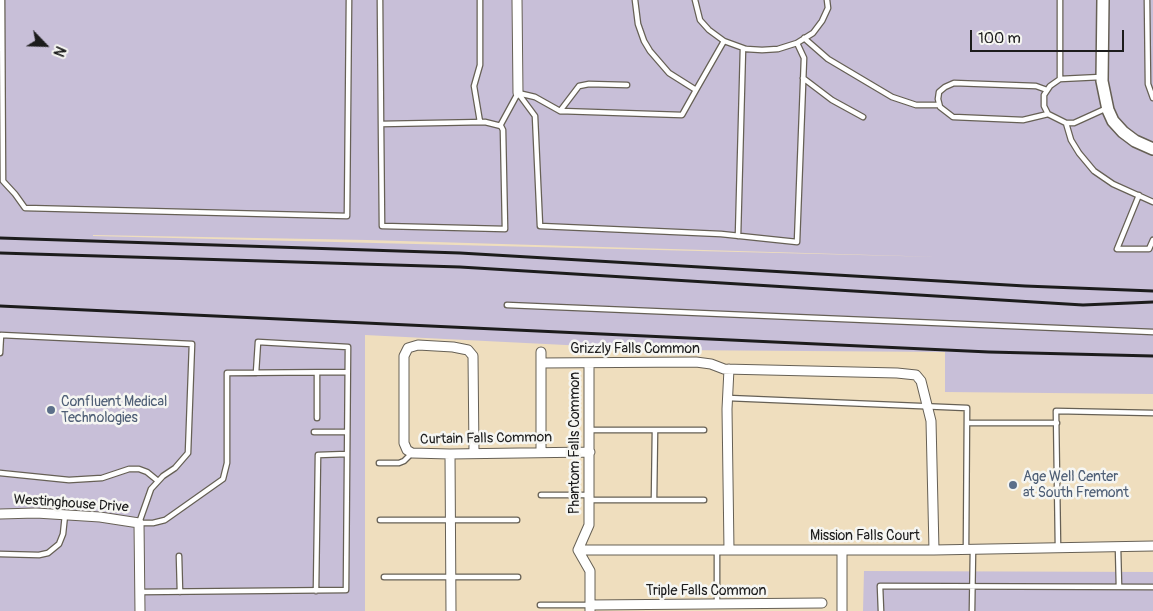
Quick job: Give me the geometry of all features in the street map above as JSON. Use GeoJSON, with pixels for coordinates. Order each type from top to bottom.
{"type":"FeatureCollection","features":[{"type":"Feature","properties":{"kind":"street"},"geometry":{"type":"LineString","coordinates":[[517,0],[518,92]]}},
{"type":"Feature","properties":{"kind":"street"},"geometry":{"type":"LineString","coordinates":[[1103,0],[1102,76],[1107,108],[1113,121],[1123,132],[1153,149]]}},
{"type":"Feature","properties":{"kind":"street"},"geometry":{"type":"LineString","coordinates":[[412,453],[407,450],[404,443],[404,356],[408,348],[418,346],[468,350],[474,356],[474,453]]}},
{"type":"Feature","properties":{"kind":"street"},"geometry":{"type":"LineString","coordinates":[[541,352],[541,452]]}},
{"type":"Feature","properties":{"kind":"street","name":"Grizzly Falls Common"},"geometry":{"type":"LineString","coordinates":[[541,363],[696,362],[724,369],[916,375],[921,381],[928,406]]}},
{"type":"Feature","properties":{"kind":"street","name":"Phantom Falls Common"},"geometry":{"type":"LineString","coordinates":[[578,550],[589,525],[589,363]]}},
{"type":"Feature","properties":{"kind":"street"},"geometry":{"type":"LineString","coordinates":[[729,369],[729,550]]}},
{"type":"Feature","properties":{"kind":"street"},"geometry":{"type":"LineString","coordinates":[[928,406],[931,421],[934,550]]}},
{"type":"Feature","properties":{"kind":"street","name":"Curtain Falls Common"},"geometry":{"type":"LineString","coordinates":[[412,453],[590,452]]}},
{"type":"Feature","properties":{"kind":"street"},"geometry":{"type":"LineString","coordinates":[[450,454],[451,611]]}},
{"type":"Feature","properties":{"kind":"street","name":"Westinghouse Drive"},"geometry":{"type":"LineString","coordinates":[[0,514],[36,513],[100,517],[139,523]]}},
{"type":"Feature","properties":{"kind":"street"},"geometry":{"type":"LineString","coordinates":[[139,523],[140,611]]}},
{"type":"Feature","properties":{"kind":"street","name":"Mission Falls Court"},"geometry":{"type":"LineString","coordinates":[[578,550],[934,550],[1153,546]]}},
{"type":"Feature","properties":{"kind":"street"},"geometry":{"type":"LineString","coordinates":[[578,550],[590,571],[590,608]]}},
{"type":"Feature","properties":{"kind":"street"},"geometry":{"type":"LineString","coordinates":[[842,550],[842,611]]}},
{"type":"Feature","properties":{"kind":"street","name":"Triple Falls Common"},"geometry":{"type":"LineString","coordinates":[[590,608],[789,607],[822,603]]}},
{"type":"Feature","properties":{"kind":"lane"},"geometry":{"type":"LineString","coordinates":[[2,0],[3,181],[25,208],[347,216],[348,0]]}},
{"type":"Feature","properties":{"kind":"lane"},"geometry":{"type":"LineString","coordinates":[[380,0],[381,124],[382,226],[506,228],[504,130],[500,126],[480,122],[381,124]]}},
{"type":"Feature","properties":{"kind":"lane"},"geometry":{"type":"LineString","coordinates":[[480,0],[480,65],[474,86],[480,122]]}},
{"type":"Feature","properties":{"kind":"lane"},"geometry":{"type":"LineString","coordinates":[[636,0],[638,24],[650,51],[669,74],[696,90]]}},
{"type":"Feature","properties":{"kind":"lane"},"geometry":{"type":"LineString","coordinates":[[695,0],[700,20],[709,30],[724,41],[742,48],[762,50],[797,43],[813,32],[822,21],[828,8],[828,0]]}},
{"type":"Feature","properties":{"kind":"lane"},"geometry":{"type":"LineString","coordinates":[[1060,0],[1060,79]]}},
{"type":"Feature","properties":{"kind":"lane"},"geometry":{"type":"LineString","coordinates":[[1147,0],[1148,84],[1153,98]]}},
{"type":"Feature","properties":{"kind":"lane"},"geometry":{"type":"LineString","coordinates":[[804,38],[828,59],[892,97],[916,105],[939,105]]}},
{"type":"Feature","properties":{"kind":"lane"},"geometry":{"type":"LineString","coordinates":[[518,92],[535,97],[560,111],[682,115],[724,41]]}},
{"type":"Feature","properties":{"kind":"lane"},"geometry":{"type":"LineString","coordinates":[[518,92],[535,116],[540,226],[738,236],[797,242],[804,58],[797,43]]}},
{"type":"Feature","properties":{"kind":"lane"},"geometry":{"type":"LineString","coordinates":[[738,236],[742,48]]}},
{"type":"Feature","properties":{"kind":"lane"},"geometry":{"type":"LineString","coordinates":[[1147,61],[1153,61]]}},
{"type":"Feature","properties":{"kind":"lane"},"geometry":{"type":"LineString","coordinates":[[1102,76],[1060,79],[1050,86],[1044,95],[1044,106],[1048,114],[1066,123],[1074,123],[1107,108]]}},
{"type":"Feature","properties":{"kind":"lane"},"geometry":{"type":"LineString","coordinates":[[803,78],[832,100],[863,117]]}},
{"type":"Feature","properties":{"kind":"lane"},"geometry":{"type":"LineString","coordinates":[[560,111],[579,86],[589,84],[627,86]]}},
{"type":"Feature","properties":{"kind":"lane"},"geometry":{"type":"LineString","coordinates":[[1047,90],[1036,86],[954,84],[939,92],[938,99],[939,105],[946,113],[953,116],[1023,120],[1048,114]]}},
{"type":"Feature","properties":{"kind":"lane"},"geometry":{"type":"LineString","coordinates":[[500,126],[518,92]]}},
{"type":"Feature","properties":{"kind":"lane"},"geometry":{"type":"LineString","coordinates":[[1066,123],[1071,140],[1078,153],[1094,171],[1112,184],[1153,202]]}},
{"type":"Feature","properties":{"kind":"lane"},"geometry":{"type":"LineString","coordinates":[[1139,195],[1117,248],[1149,250],[1153,240]]}},
{"type":"Feature","properties":{"kind":"lane"},"geometry":{"type":"LineString","coordinates":[[507,305],[1153,332]]}},
{"type":"Feature","properties":{"kind":"lane"},"geometry":{"type":"LineString","coordinates":[[0,353],[1,335],[192,344],[188,453],[175,468],[158,480],[151,489],[139,523],[153,523],[165,520],[223,479],[227,463],[227,373],[348,372]]}},
{"type":"Feature","properties":{"kind":"lane"},"geometry":{"type":"LineString","coordinates":[[140,592],[346,590],[348,347],[258,342],[256,373]]}},
{"type":"Feature","properties":{"kind":"lane"},"geometry":{"type":"LineString","coordinates":[[317,373],[317,418]]}},
{"type":"Feature","properties":{"kind":"lane"},"geometry":{"type":"LineString","coordinates":[[728,398],[967,408],[972,611]]}},
{"type":"Feature","properties":{"kind":"lane"},"geometry":{"type":"LineString","coordinates":[[1058,548],[1056,410],[1153,413]]}},
{"type":"Feature","properties":{"kind":"lane"},"geometry":{"type":"LineString","coordinates":[[967,424],[1057,423]]}},
{"type":"Feature","properties":{"kind":"lane"},"geometry":{"type":"LineString","coordinates":[[590,430],[704,430]]}},
{"type":"Feature","properties":{"kind":"lane"},"geometry":{"type":"LineString","coordinates":[[654,500],[655,430]]}},
{"type":"Feature","properties":{"kind":"lane"},"geometry":{"type":"LineString","coordinates":[[314,432],[347,432]]}},
{"type":"Feature","properties":{"kind":"lane"},"geometry":{"type":"LineString","coordinates":[[380,463],[404,462],[412,453]]}},
{"type":"Feature","properties":{"kind":"lane"},"geometry":{"type":"LineString","coordinates":[[316,591],[318,455],[347,454]]}},
{"type":"Feature","properties":{"kind":"lane"},"geometry":{"type":"LineString","coordinates":[[0,473],[69,480],[102,478],[129,469],[147,472],[158,480]]}},
{"type":"Feature","properties":{"kind":"lane"},"geometry":{"type":"LineString","coordinates":[[541,495],[654,500],[704,500]]}},
{"type":"Feature","properties":{"kind":"lane"},"geometry":{"type":"LineString","coordinates":[[0,554],[39,555],[48,553],[59,544],[63,534],[65,515]]}},
{"type":"Feature","properties":{"kind":"lane"},"geometry":{"type":"LineString","coordinates":[[380,520],[517,520]]}},
{"type":"Feature","properties":{"kind":"lane"},"geometry":{"type":"LineString","coordinates":[[1118,547],[1119,587]]}},
{"type":"Feature","properties":{"kind":"lane"},"geometry":{"type":"LineString","coordinates":[[715,606],[717,550]]}},
{"type":"Feature","properties":{"kind":"lane"},"geometry":{"type":"LineString","coordinates":[[179,556],[180,592]]}},
{"type":"Feature","properties":{"kind":"lane"},"geometry":{"type":"LineString","coordinates":[[384,577],[518,577]]}},
{"type":"Feature","properties":{"kind":"lane"},"geometry":{"type":"LineString","coordinates":[[881,611],[880,586],[1153,587]]}},
{"type":"Feature","properties":{"kind":"lane"},"geometry":{"type":"LineString","coordinates":[[540,605],[590,608]]}},
{"type":"Feature","properties":{"kind":"shaded area"},"geometry":{"type":"Polygon","coordinates":[[[0,0],[1153,0],[1153,394],[945,392],[945,352],[666,350],[365,335],[365,611],[0,611],[0,0]],[[93,235],[940,257],[367,240],[93,235]]]}},
{"type":"Feature","properties":{"kind":"shaded area"},"geometry":{"type":"Polygon","coordinates":[[[864,571],[1153,572],[1153,611],[863,611],[864,571]]]}},
{"type":"Feature","properties":{"kind":"railway"},"geometry":{"type":"LineString","coordinates":[[0,238],[460,253],[1025,286],[1153,291]]}},
{"type":"Feature","properties":{"kind":"railway"},"geometry":{"type":"LineString","coordinates":[[0,253],[460,267],[1083,305],[1153,302]]}},
{"type":"Feature","properties":{"kind":"railway"},"geometry":{"type":"LineString","coordinates":[[0,306],[989,352],[1153,356]]}},
{"type":"Feature","properties":{"kind":"place","name":"Confluent Medical Technologies"},"geometry":{"type":"Point","coordinates":[51,410]}},
{"type":"Feature","properties":{"kind":"place","name":"Age Well Center at South Fremont"},"geometry":{"type":"Point","coordinates":[1013,485]}}]}
